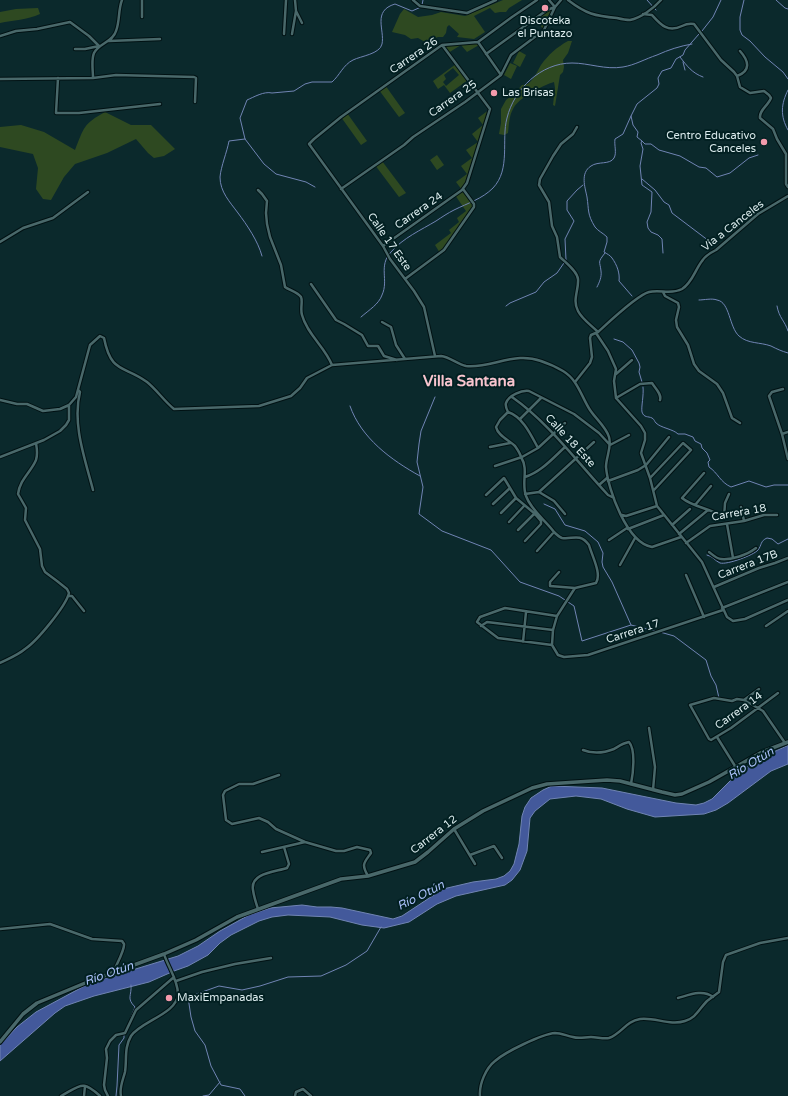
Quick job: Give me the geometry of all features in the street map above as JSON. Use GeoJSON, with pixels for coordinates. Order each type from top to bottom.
{"type":"FeatureCollection","features":[{"type":"Feature","properties":{"kind":"street"},"geometry":{"type":"LineString","coordinates":[[75,49],[85,49],[99,46],[108,41],[116,30],[119,8],[122,0]]}},
{"type":"Feature","properties":{"kind":"street"},"geometry":{"type":"LineString","coordinates":[[142,0],[142,16]]}},
{"type":"Feature","properties":{"kind":"street"},"geometry":{"type":"LineString","coordinates":[[284,34],[286,0]]}},
{"type":"Feature","properties":{"kind":"street"},"geometry":{"type":"LineString","coordinates":[[292,34],[296,11],[295,0]]}},
{"type":"Feature","properties":{"kind":"street"},"geometry":{"type":"LineString","coordinates":[[413,0],[420,6],[467,13],[496,0]]}},
{"type":"Feature","properties":{"kind":"street"},"geometry":{"type":"LineString","coordinates":[[501,75],[478,42],[537,0]]}},
{"type":"Feature","properties":{"kind":"street"},"geometry":{"type":"LineString","coordinates":[[486,54],[547,10],[556,6],[549,0]]}},
{"type":"Feature","properties":{"kind":"street","name":"Carrera 25"},"geometry":{"type":"LineString","coordinates":[[341,189],[501,75],[511,55],[544,30],[560,0]]}},
{"type":"Feature","properties":{"kind":"street"},"geometry":{"type":"LineString","coordinates":[[568,0],[580,9],[600,17],[630,20],[643,14],[661,0]]}},
{"type":"Feature","properties":{"kind":"street"},"geometry":{"type":"LineString","coordinates":[[296,11],[302,23]]}},
{"type":"Feature","properties":{"kind":"street"},"geometry":{"type":"LineString","coordinates":[[643,14],[652,15],[668,29],[675,29],[684,24],[694,24],[721,60],[736,76],[740,87],[750,93],[764,91],[769,95],[771,98],[769,103],[761,111],[760,118],[773,129],[786,154],[786,184],[788,188]]}},
{"type":"Feature","properties":{"kind":"street"},"geometry":{"type":"LineString","coordinates":[[0,36],[16,31],[37,29],[70,22],[89,36],[99,46]]}},
{"type":"Feature","properties":{"kind":"street"},"geometry":{"type":"LineString","coordinates":[[108,41],[160,39]]}},
{"type":"Feature","properties":{"kind":"street","name":"Carrera 26"},"geometry":{"type":"LineString","coordinates":[[309,146],[309,143],[341,118],[442,45],[478,42]]}},
{"type":"Feature","properties":{"kind":"street"},"geometry":{"type":"LineString","coordinates":[[404,279],[444,250],[474,206],[463,189],[467,183],[490,109],[442,45]]}},
{"type":"Feature","properties":{"kind":"street"},"geometry":{"type":"LineString","coordinates":[[92,78],[93,58],[99,46]]}},
{"type":"Feature","properties":{"kind":"street"},"geometry":{"type":"LineString","coordinates":[[736,76],[743,74],[747,65],[745,56],[740,51]]}},
{"type":"Feature","properties":{"kind":"street"},"geometry":{"type":"LineString","coordinates":[[0,79],[92,78],[116,75],[194,76],[196,78],[195,102]]}},
{"type":"Feature","properties":{"kind":"street"},"geometry":{"type":"LineString","coordinates":[[58,78],[56,113],[79,113],[160,104]]}},
{"type":"Feature","properties":{"kind":"street"},"geometry":{"type":"LineString","coordinates":[[577,127],[573,134],[562,144],[553,156],[540,179],[539,185],[541,191],[546,195],[549,202],[552,226],[557,237],[560,257],[567,263],[578,279],[575,299],[578,312],[597,332],[614,361],[616,369],[614,381],[616,398],[641,426],[645,433],[645,440],[641,453],[654,490],[657,506],[702,562],[727,618],[732,621],[745,618],[788,600]]}},
{"type":"Feature","properties":{"kind":"street","name":"Calle 17 Este"},"geometry":{"type":"LineString","coordinates":[[309,146],[383,246],[404,279],[414,290],[424,307],[436,356]]}},
{"type":"Feature","properties":{"kind":"street","name":"Carrera 24"},"geometry":{"type":"LineString","coordinates":[[383,246],[463,189]]}},
{"type":"Feature","properties":{"kind":"street"},"geometry":{"type":"LineString","coordinates":[[258,190],[267,201],[267,224],[270,237],[282,265],[285,287],[302,298],[302,316],[330,359],[332,365]]}},
{"type":"Feature","properties":{"kind":"street"},"geometry":{"type":"LineString","coordinates":[[0,242],[23,228],[53,218],[88,192]]}},
{"type":"Feature","properties":{"kind":"street","name":"Vía a Canceles"},"geometry":{"type":"LineString","coordinates":[[597,332],[641,295],[650,291],[672,292],[683,288],[690,281],[702,260],[708,254],[716,250],[758,214],[788,196]]}},
{"type":"Feature","properties":{"kind":"street"},"geometry":{"type":"LineString","coordinates":[[311,284],[336,320],[362,335],[368,346],[378,346],[386,357],[398,360]]}},
{"type":"Feature","properties":{"kind":"street"},"geometry":{"type":"LineString","coordinates":[[663,292],[665,296],[678,303],[679,307],[676,320],[677,327],[688,345],[694,364],[698,371],[717,384],[723,393],[732,418],[740,422]]}},
{"type":"Feature","properties":{"kind":"street"},"geometry":{"type":"LineString","coordinates":[[382,322],[391,327],[396,345],[405,359]]}},
{"type":"Feature","properties":{"kind":"street"},"geometry":{"type":"LineString","coordinates":[[575,382],[590,363],[592,357],[590,338],[597,332]]}},
{"type":"Feature","properties":{"kind":"street"},"geometry":{"type":"LineString","coordinates":[[0,400],[17,404],[27,404],[43,411],[60,409],[69,405],[76,396],[90,345],[100,336],[104,338],[106,348],[115,365],[146,382],[174,409],[259,406],[291,396],[300,388],[307,378],[332,365],[447,356],[466,366],[484,366],[510,359],[529,358],[540,361],[562,371],[575,382],[590,410],[605,430],[609,438],[610,445],[606,465],[608,480],[614,498],[628,528],[635,538],[652,547],[680,535],[708,510]]}},
{"type":"Feature","properties":{"kind":"street"},"geometry":{"type":"LineString","coordinates":[[616,374],[632,360]]}},
{"type":"Feature","properties":{"kind":"street"},"geometry":{"type":"LineString","coordinates":[[616,398],[640,384],[652,383],[660,394],[660,400]]}},
{"type":"Feature","properties":{"kind":"street"},"geometry":{"type":"LineString","coordinates":[[783,389],[772,392],[769,396],[782,434],[788,459]]}},
{"type":"Feature","properties":{"kind":"street"},"geometry":{"type":"LineString","coordinates":[[78,390],[80,392],[77,403],[77,416],[82,447],[93,490]]}},
{"type":"Feature","properties":{"kind":"street"},"geometry":{"type":"LineString","coordinates":[[538,448],[530,432],[520,419],[508,412],[506,405],[506,402],[512,397],[525,391],[529,391],[574,414],[599,433],[610,445]]}},
{"type":"Feature","properties":{"kind":"street","name":"Calle 18 Este"},"geometry":{"type":"LineString","coordinates":[[512,397],[530,409],[608,495],[614,498]]}},
{"type":"Feature","properties":{"kind":"street"},"geometry":{"type":"LineString","coordinates":[[520,419],[541,398]]}},
{"type":"Feature","properties":{"kind":"street"},"geometry":{"type":"LineString","coordinates":[[0,457],[44,440],[66,425],[69,420],[69,405]]}},
{"type":"Feature","properties":{"kind":"street"},"geometry":{"type":"LineString","coordinates":[[508,412],[500,420],[496,427],[500,434],[516,447],[522,457],[526,467],[525,494],[542,522],[525,541]]}},
{"type":"Feature","properties":{"kind":"street"},"geometry":{"type":"LineString","coordinates":[[495,466],[522,457],[538,448],[565,422]]}},
{"type":"Feature","properties":{"kind":"street"},"geometry":{"type":"LineString","coordinates":[[782,434],[788,432]]}},
{"type":"Feature","properties":{"kind":"street"},"geometry":{"type":"LineString","coordinates":[[610,445],[629,435]]}},
{"type":"Feature","properties":{"kind":"street"},"geometry":{"type":"LineString","coordinates":[[599,485],[608,480],[638,470],[646,465],[669,438]]}},
{"type":"Feature","properties":{"kind":"street"},"geometry":{"type":"LineString","coordinates":[[490,447],[510,442]]}},
{"type":"Feature","properties":{"kind":"street"},"geometry":{"type":"LineString","coordinates":[[525,494],[539,492],[594,442]]}},
{"type":"Feature","properties":{"kind":"street"},"geometry":{"type":"LineString","coordinates":[[0,663],[25,649],[40,635],[69,596],[67,589],[45,572],[42,566],[40,549],[25,520],[26,508],[18,494],[24,476],[36,460],[36,443]]}},
{"type":"Feature","properties":{"kind":"street"},"geometry":{"type":"LineString","coordinates":[[650,478],[683,443],[691,450],[654,490]]}},
{"type":"Feature","properties":{"kind":"street"},"geometry":{"type":"LineString","coordinates":[[525,477],[533,475],[540,470],[565,447]]}},
{"type":"Feature","properties":{"kind":"street"},"geometry":{"type":"LineString","coordinates":[[704,473],[682,497],[683,499],[724,518],[725,503],[729,494]]}},
{"type":"Feature","properties":{"kind":"street"},"geometry":{"type":"LineString","coordinates":[[486,495],[502,479],[504,479],[516,498],[524,506],[535,512],[561,538],[572,537],[582,539],[589,545],[598,574],[596,584],[575,588],[550,586],[550,582],[559,572]]}},
{"type":"Feature","properties":{"kind":"street"},"geometry":{"type":"LineString","coordinates":[[695,505],[711,486]]}},
{"type":"Feature","properties":{"kind":"street"},"geometry":{"type":"LineString","coordinates":[[493,504],[510,488]]}},
{"type":"Feature","properties":{"kind":"street"},"geometry":{"type":"LineString","coordinates":[[539,492],[554,501],[565,514]]}},
{"type":"Feature","properties":{"kind":"street"},"geometry":{"type":"LineString","coordinates":[[501,512],[516,498]]}},
{"type":"Feature","properties":{"kind":"street"},"geometry":{"type":"LineString","coordinates":[[509,522],[524,506]]}},
{"type":"Feature","properties":{"kind":"street"},"geometry":{"type":"LineString","coordinates":[[622,515],[626,516],[657,506]]}},
{"type":"Feature","properties":{"kind":"street"},"geometry":{"type":"LineString","coordinates":[[741,508],[744,521]]}},
{"type":"Feature","properties":{"kind":"street"},"geometry":{"type":"LineString","coordinates":[[672,525],[690,510]]}},
{"type":"Feature","properties":{"kind":"street"},"geometry":{"type":"LineString","coordinates":[[518,530],[535,512]]}},
{"type":"Feature","properties":{"kind":"street"},"geometry":{"type":"LineString","coordinates":[[609,540],[628,528],[664,515]]}},
{"type":"Feature","properties":{"kind":"street","name":"Carrera 18"},"geometry":{"type":"LineString","coordinates":[[686,544],[708,527],[744,521],[764,515],[777,515]]}},
{"type":"Feature","properties":{"kind":"street"},"geometry":{"type":"LineString","coordinates":[[727,524],[733,558]]}},
{"type":"Feature","properties":{"kind":"street"},"geometry":{"type":"LineString","coordinates":[[537,551],[554,532]]}},
{"type":"Feature","properties":{"kind":"street"},"geometry":{"type":"LineString","coordinates":[[620,565],[635,538]]}},
{"type":"Feature","properties":{"kind":"street"},"geometry":{"type":"LineString","coordinates":[[710,552],[718,559],[733,558],[749,553],[756,548]]}},
{"type":"Feature","properties":{"kind":"street","name":"Carrera 17B"},"geometry":{"type":"LineString","coordinates":[[714,587],[759,568],[775,564],[788,558]]}},
{"type":"Feature","properties":{"kind":"street"},"geometry":{"type":"LineString","coordinates":[[686,575],[704,617]]}},
{"type":"Feature","properties":{"kind":"street","name":"Carrera 17"},"geometry":{"type":"LineString","coordinates":[[552,645],[558,655],[564,657],[588,655],[704,617],[788,582]]}},
{"type":"Feature","properties":{"kind":"street"},"geometry":{"type":"LineString","coordinates":[[557,616],[504,608],[498,612],[486,614],[477,619],[476,622],[498,638],[552,645],[553,630],[557,616],[575,588]]}},
{"type":"Feature","properties":{"kind":"street"},"geometry":{"type":"LineString","coordinates":[[69,596],[72,596],[84,611]]}},
{"type":"Feature","properties":{"kind":"street"},"geometry":{"type":"LineString","coordinates":[[766,626],[788,611]]}},
{"type":"Feature","properties":{"kind":"street"},"geometry":{"type":"LineString","coordinates":[[523,642],[526,612]]}},
{"type":"Feature","properties":{"kind":"street"},"geometry":{"type":"LineString","coordinates":[[481,626],[487,622],[553,630]]}},
{"type":"Feature","properties":{"kind":"street"},"geometry":{"type":"LineString","coordinates":[[759,689],[744,700],[759,708],[768,716],[787,743]]}},
{"type":"Feature","properties":{"kind":"street","name":"Carrera 14"},"geometry":{"type":"LineString","coordinates":[[744,700],[737,699],[732,702],[714,698],[690,705],[710,740],[717,737],[759,708],[778,693]]}},
{"type":"Feature","properties":{"kind":"street"},"geometry":{"type":"LineString","coordinates":[[649,728],[655,767],[653,790]]}},
{"type":"Feature","properties":{"kind":"street"},"geometry":{"type":"LineString","coordinates":[[717,737],[735,766]]}},
{"type":"Feature","properties":{"kind":"street"},"geometry":{"type":"LineString","coordinates":[[583,750],[589,753],[601,753],[624,743],[630,743],[632,746],[634,772],[631,784]]}},
{"type":"Feature","properties":{"kind":"street","name":"Carrera 12"},"geometry":{"type":"LineString","coordinates":[[0,1042],[23,1014],[37,1003],[164,954],[196,940],[237,916],[341,879],[368,876],[415,862],[454,828],[483,812],[540,785],[600,780],[620,781],[675,795],[682,794],[697,788],[762,752],[787,743]]}},
{"type":"Feature","properties":{"kind":"street"},"geometry":{"type":"LineString","coordinates":[[279,775],[253,784],[239,784],[225,791],[223,795],[226,820],[232,824],[259,818],[268,822],[276,829],[305,842],[344,851],[357,847],[370,850],[371,853],[364,864],[364,869],[368,876]]}},
{"type":"Feature","properties":{"kind":"street"},"geometry":{"type":"LineString","coordinates":[[454,828],[475,864]]}},
{"type":"Feature","properties":{"kind":"street"},"geometry":{"type":"LineString","coordinates":[[262,852],[305,842]]}},
{"type":"Feature","properties":{"kind":"street"},"geometry":{"type":"LineString","coordinates":[[470,855],[495,846],[502,858]]}},
{"type":"Feature","properties":{"kind":"street"},"geometry":{"type":"LineString","coordinates":[[258,909],[252,889],[253,884],[256,878],[260,876],[287,868],[289,864],[284,847]]}},
{"type":"Feature","properties":{"kind":"street"},"geometry":{"type":"LineString","coordinates":[[0,929],[50,924],[92,939],[122,942],[124,944],[124,949],[118,959],[113,973]]}},
{"type":"Feature","properties":{"kind":"street"},"geometry":{"type":"LineString","coordinates":[[480,1096],[480,1086],[484,1075],[494,1061],[523,1045],[554,1033],[575,1038],[609,1038],[629,1022],[638,1019],[650,1019],[670,1023],[683,1022],[694,1016],[707,1001],[719,992],[723,962],[726,955],[760,943],[788,938]]}},
{"type":"Feature","properties":{"kind":"street"},"geometry":{"type":"LineString","coordinates":[[121,1096],[120,1088],[125,1072],[126,1048],[130,1038],[140,1026],[154,1019],[174,1004],[178,993],[176,981],[164,954]]}},
{"type":"Feature","properties":{"kind":"street"},"geometry":{"type":"LineString","coordinates":[[176,981],[202,972],[235,964],[271,958]]}},
{"type":"Feature","properties":{"kind":"street"},"geometry":{"type":"LineString","coordinates":[[108,1096],[104,1085],[108,1058],[106,1049],[110,1041],[116,1035],[123,1033],[136,1010],[174,977]]}},
{"type":"Feature","properties":{"kind":"street"},"geometry":{"type":"LineString","coordinates":[[678,998],[699,993],[708,993],[713,997]]}},
{"type":"Feature","properties":{"kind":"street"},"geometry":{"type":"LineString","coordinates":[[61,1096],[79,1086],[91,1088],[100,1096]]}},
{"type":"Feature","properties":{"kind":"street"},"geometry":{"type":"LineString","coordinates":[[84,1096],[85,1086]]}},
{"type":"Feature","properties":{"kind":"street"},"geometry":{"type":"LineString","coordinates":[[295,1096],[296,1092],[303,1089],[311,1096]]}},
{"type":"Feature","properties":{"kind":"green space"},"geometry":{"type":"Polygon","coordinates":[[[503,0],[522,0],[509,8],[506,12],[495,13],[490,8],[474,16],[485,32],[474,39],[457,37],[459,34],[449,25],[443,37],[438,37],[425,42],[418,38],[411,39],[405,35],[392,32],[400,14],[404,9],[418,17],[441,12],[465,16],[503,0]]]}},
{"type":"Feature","properties":{"kind":"green space"},"geometry":{"type":"Polygon","coordinates":[[[555,7],[544,30],[535,19],[547,10],[555,7]]]}},
{"type":"Feature","properties":{"kind":"green space"},"geometry":{"type":"Polygon","coordinates":[[[38,8],[40,14],[35,16],[0,23],[0,12],[16,9],[38,8]]]}},
{"type":"Feature","properties":{"kind":"green space"},"geometry":{"type":"Polygon","coordinates":[[[568,41],[572,41],[568,53],[563,60],[564,67],[563,72],[560,75],[555,106],[553,105],[555,88],[554,82],[525,96],[516,105],[512,112],[509,121],[508,133],[504,135],[499,134],[501,109],[506,100],[522,85],[526,85],[530,82],[547,58],[556,49],[568,41]]]}},
{"type":"Feature","properties":{"kind":"green space"},"geometry":{"type":"Polygon","coordinates":[[[478,42],[479,45],[467,52],[461,45],[448,53],[442,45],[478,42]]]}},
{"type":"Feature","properties":{"kind":"green space"},"geometry":{"type":"Polygon","coordinates":[[[519,51],[526,55],[520,67],[513,63],[519,51]]]}},
{"type":"Feature","properties":{"kind":"green space"},"geometry":{"type":"Polygon","coordinates":[[[510,63],[517,66],[511,79],[504,75],[510,63]]]}},
{"type":"Feature","properties":{"kind":"green space"},"geometry":{"type":"Polygon","coordinates":[[[456,64],[468,80],[450,93],[444,85],[438,89],[433,81],[456,64]],[[453,68],[444,75],[446,79],[443,82],[446,86],[459,75],[453,68]]]}},
{"type":"Feature","properties":{"kind":"green space"},"geometry":{"type":"Polygon","coordinates":[[[385,85],[405,113],[399,117],[379,90],[385,85]]]}},
{"type":"Feature","properties":{"kind":"green space"},"geometry":{"type":"Polygon","coordinates":[[[490,109],[467,183],[463,189],[474,204],[474,207],[447,247],[440,253],[435,245],[451,233],[449,230],[459,222],[457,218],[466,211],[455,195],[462,190],[456,182],[467,174],[461,166],[472,158],[466,150],[478,142],[472,134],[483,125],[478,118],[490,109]]]}},
{"type":"Feature","properties":{"kind":"green space"},"geometry":{"type":"Polygon","coordinates":[[[105,112],[131,125],[151,125],[175,149],[164,156],[154,158],[136,139],[107,153],[75,164],[64,177],[51,200],[43,199],[36,189],[38,168],[33,154],[0,147],[0,127],[21,125],[44,132],[75,150],[80,136],[88,123],[105,112]]]}},
{"type":"Feature","properties":{"kind":"green space"},"geometry":{"type":"Polygon","coordinates":[[[347,113],[367,141],[361,145],[341,117],[347,113]]]}},
{"type":"Feature","properties":{"kind":"green space"},"geometry":{"type":"Polygon","coordinates":[[[437,155],[444,165],[437,170],[430,160],[437,155]]]}},
{"type":"Feature","properties":{"kind":"green space"},"geometry":{"type":"Polygon","coordinates":[[[382,161],[406,193],[399,197],[375,165],[382,161]]]}},
{"type":"Feature","properties":{"kind":"water","name":"Río Otún"},"geometry":{"type":"Polygon","coordinates":[[[788,746],[788,764],[771,771],[728,803],[716,810],[704,814],[655,817],[627,809],[601,799],[576,796],[550,799],[535,811],[530,818],[527,851],[520,870],[512,880],[505,885],[456,896],[437,904],[409,922],[384,928],[362,925],[330,917],[288,915],[272,917],[259,921],[231,935],[208,955],[188,966],[149,982],[94,996],[65,1006],[0,1061],[0,1045],[17,1027],[36,1012],[90,983],[178,956],[198,946],[220,931],[249,915],[270,908],[302,905],[342,908],[393,919],[402,916],[443,889],[473,882],[496,879],[504,876],[510,871],[514,864],[519,844],[522,816],[525,807],[531,798],[552,786],[602,788],[676,803],[696,805],[712,799],[741,770],[769,754],[788,746]]]}},
{"type":"Feature","properties":{"kind":"waterway"},"geometry":{"type":"LineString","coordinates":[[422,5],[423,0]]}},
{"type":"Feature","properties":{"kind":"waterway"},"geometry":{"type":"LineString","coordinates":[[647,0],[656,10]]}},
{"type":"Feature","properties":{"kind":"waterway"},"geometry":{"type":"LineString","coordinates":[[702,31],[713,17],[721,0]]}},
{"type":"Feature","properties":{"kind":"waterway"},"geometry":{"type":"LineString","coordinates":[[744,0],[740,17],[740,30],[742,35],[783,72],[788,79]]}},
{"type":"Feature","properties":{"kind":"waterway"},"geometry":{"type":"LineString","coordinates":[[776,0],[788,9]]}},
{"type":"Feature","properties":{"kind":"waterway"},"geometry":{"type":"LineString","coordinates":[[315,187],[306,182],[276,174],[264,164],[245,139],[240,118],[247,100],[266,93],[294,91],[305,84],[312,82],[332,82],[350,62],[370,54],[381,47],[381,21],[384,11],[388,7],[395,4],[412,11],[421,7]]}},
{"type":"Feature","properties":{"kind":"waterway"},"geometry":{"type":"LineString","coordinates":[[663,253],[662,239],[658,235],[651,232],[648,228],[647,222],[651,212],[652,192],[642,185],[640,166],[643,149],[641,143],[642,141],[637,137],[638,132],[633,125],[631,116],[637,104],[657,88],[659,84],[658,78],[662,71],[671,68],[676,59],[683,55],[685,50],[699,34]]}},
{"type":"Feature","properties":{"kind":"waterway"},"geometry":{"type":"LineString","coordinates":[[361,317],[381,298],[385,284],[385,263],[387,257],[396,247],[412,235],[450,212],[484,195],[493,188],[499,180],[504,163],[505,127],[507,118],[516,97],[530,80],[540,73],[561,64],[585,64],[610,68],[623,67],[665,51],[692,44]]}},
{"type":"Feature","properties":{"kind":"waterway"},"geometry":{"type":"LineString","coordinates":[[680,57],[687,66],[703,77]]}},
{"type":"Feature","properties":{"kind":"waterway"},"geometry":{"type":"LineString","coordinates":[[683,62],[685,70]]}},
{"type":"Feature","properties":{"kind":"waterway"},"geometry":{"type":"LineString","coordinates":[[788,90],[782,110],[785,125],[788,130]]}},
{"type":"Feature","properties":{"kind":"waterway"},"geometry":{"type":"LineString","coordinates":[[631,116],[623,134],[615,139],[614,158],[610,162],[591,166],[585,172],[584,185],[592,223],[607,237],[604,252],[614,261],[619,272],[619,281],[632,296]]}},
{"type":"Feature","properties":{"kind":"waterway"},"geometry":{"type":"LineString","coordinates":[[245,139],[229,141],[220,182],[226,196],[252,233],[262,256]]}},
{"type":"Feature","properties":{"kind":"waterway"},"geometry":{"type":"LineString","coordinates":[[642,141],[645,144],[651,144],[659,150],[680,156],[699,167],[706,168],[717,177],[730,173],[749,158],[758,155]]}},
{"type":"Feature","properties":{"kind":"waterway"},"geometry":{"type":"LineString","coordinates":[[642,179],[655,190],[664,202],[669,205],[672,213],[709,241]]}},
{"type":"Feature","properties":{"kind":"waterway"},"geometry":{"type":"LineString","coordinates":[[506,306],[536,292],[544,282],[557,273],[566,260],[565,239],[574,221],[567,210],[567,201],[583,185]]}},
{"type":"Feature","properties":{"kind":"waterway"},"geometry":{"type":"LineString","coordinates":[[597,287],[601,275],[600,260],[605,253]]}},
{"type":"Feature","properties":{"kind":"waterway"},"geometry":{"type":"LineString","coordinates":[[699,300],[713,299],[725,305],[733,327],[743,339],[750,342],[771,346],[788,353]]}},
{"type":"Feature","properties":{"kind":"waterway"},"geometry":{"type":"LineString","coordinates":[[777,306],[779,314],[788,331]]}},
{"type":"Feature","properties":{"kind":"waterway"},"geometry":{"type":"LineString","coordinates":[[614,339],[623,342],[632,350],[639,363],[639,372],[642,382]]}},
{"type":"Feature","properties":{"kind":"waterway"},"geometry":{"type":"LineString","coordinates":[[643,387],[642,412],[644,415],[654,419],[658,425],[678,434],[685,434],[693,437],[695,441],[701,444],[702,448],[707,453],[710,460],[708,462],[709,467],[727,485],[731,487],[749,481],[766,487],[774,485],[788,485]]}},
{"type":"Feature","properties":{"kind":"waterway"},"geometry":{"type":"LineString","coordinates":[[435,397],[421,431],[419,444],[417,462],[423,487],[419,514],[442,531],[491,550],[520,582],[559,596],[565,600]]}},
{"type":"Feature","properties":{"kind":"waterway"},"geometry":{"type":"LineString","coordinates":[[350,406],[355,418],[369,438],[398,463],[420,476]]}},
{"type":"Feature","properties":{"kind":"waterway"},"geometry":{"type":"LineString","coordinates":[[544,504],[555,509],[565,525],[585,531],[598,542],[603,553],[603,567],[612,582],[631,625]]}},
{"type":"Feature","properties":{"kind":"waterway"},"geometry":{"type":"LineString","coordinates":[[707,555],[711,556],[720,563],[728,563],[756,552],[763,540],[767,538],[772,539],[778,544],[788,539]]}},
{"type":"Feature","properties":{"kind":"waterway"},"geometry":{"type":"LineString","coordinates":[[568,602],[574,606],[582,641],[631,625],[655,631]]}},
{"type":"Feature","properties":{"kind":"waterway"},"geometry":{"type":"LineString","coordinates":[[660,632],[674,636],[706,660],[711,676],[716,685],[719,698]]}},
{"type":"Feature","properties":{"kind":"waterway"},"geometry":{"type":"LineString","coordinates":[[245,1096],[240,1089],[221,1085],[211,1066],[205,1045],[195,1031],[188,997],[219,986],[242,990],[288,977],[321,976],[346,965],[367,951],[381,927]]}},
{"type":"Feature","properties":{"kind":"waterway"},"geometry":{"type":"LineString","coordinates":[[131,985],[130,999],[135,1007],[131,1017]]}},
{"type":"Feature","properties":{"kind":"waterway"},"geometry":{"type":"LineString","coordinates":[[116,1096],[119,1045],[124,1038],[124,1035]]}},
{"type":"Feature","properties":{"kind":"waterway"},"geometry":{"type":"LineString","coordinates":[[203,1096],[209,1095],[220,1082]]}},
{"type":"Feature","properties":{"kind":"place","name":"Discoteka el Puntazo"},"geometry":{"type":"Point","coordinates":[545,8]}},
{"type":"Feature","properties":{"kind":"place","name":"Las Brisas"},"geometry":{"type":"Point","coordinates":[494,93]}},
{"type":"Feature","properties":{"kind":"place","name":"Centro Educativo Canceles"},"geometry":{"type":"Point","coordinates":[764,142]}},
{"type":"Feature","properties":{"kind":"place","name":"MaxiEmpanadas"},"geometry":{"type":"Point","coordinates":[169,998]}},
{"type":"Feature","properties":{"kind":"district","name":"Villa Santana"},"geometry":{"type":"Point","coordinates":[469,382]}}]}
